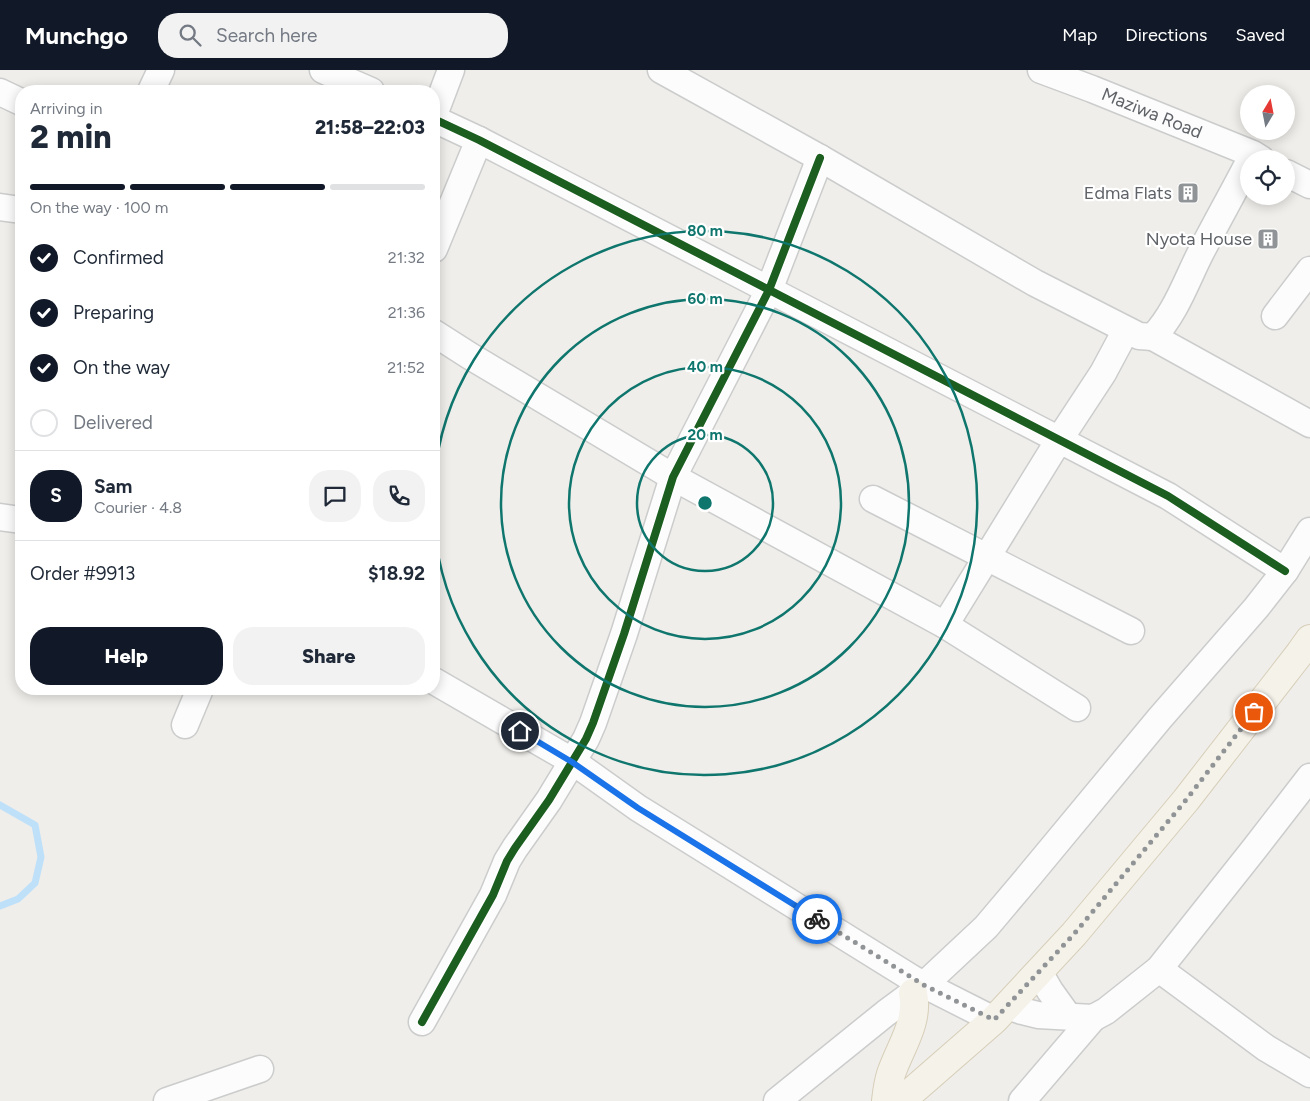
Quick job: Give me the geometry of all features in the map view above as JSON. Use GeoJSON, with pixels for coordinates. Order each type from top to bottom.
{"type":"FeatureCollection","features":[{"type":"Feature","properties":{"kind":"main road"},"geometry":{"type":"LineString","coordinates":[[900,1101],[1001,1013],[1074,934],[1186,800],[1310,638]]}},
{"type":"Feature","properties":{"kind":"main road"},"geometry":{"type":"LineString","coordinates":[[886,1101],[891,1074],[912,1020],[918,989]]}},
{"type":"Feature","properties":{"kind":"street"},"geometry":{"type":"LineString","coordinates":[[154,85],[161,70]]}},
{"type":"Feature","properties":{"kind":"street"},"geometry":{"type":"LineString","coordinates":[[323,70],[357,85]]}},
{"type":"Feature","properties":{"kind":"street"},"geometry":{"type":"LineString","coordinates":[[440,99],[451,70]]}},
{"type":"Feature","properties":{"kind":"street"},"geometry":{"type":"LineString","coordinates":[[661,70],[820,158],[1035,283],[1126,330],[1139,336],[1152,337],[1310,424]]}},
{"type":"Feature","properties":{"kind":"street","name":"Maziwa Road"},"geometry":{"type":"LineString","coordinates":[[1042,70],[1240,153]]}},
{"type":"Feature","properties":{"kind":"street"},"geometry":{"type":"LineString","coordinates":[[0,92],[15,99]]}},
{"type":"Feature","properties":{"kind":"street"},"geometry":{"type":"LineString","coordinates":[[440,122],[479,140],[1168,496],[1285,571]]}},
{"type":"Feature","properties":{"kind":"street"},"geometry":{"type":"LineString","coordinates":[[440,234],[479,140]]}},
{"type":"Feature","properties":{"kind":"street"},"geometry":{"type":"LineString","coordinates":[[422,1022],[494,895],[507,861],[549,800],[586,739],[624,634],[673,477],[769,290],[820,158]]}},
{"type":"Feature","properties":{"kind":"street"},"geometry":{"type":"LineString","coordinates":[[1295,177],[1310,186]]}},
{"type":"Feature","properties":{"kind":"street"},"geometry":{"type":"LineString","coordinates":[[1152,337],[1171,314],[1240,183]]}},
{"type":"Feature","properties":{"kind":"street"},"geometry":{"type":"LineString","coordinates":[[0,207],[15,209]]}},
{"type":"Feature","properties":{"kind":"street"},"geometry":{"type":"LineString","coordinates":[[1275,316],[1310,270]]}},
{"type":"Feature","properties":{"kind":"street"},"geometry":{"type":"LineString","coordinates":[[946,625],[1059,440],[1103,372],[1126,330]]}},
{"type":"Feature","properties":{"kind":"street"},"geometry":{"type":"LineString","coordinates":[[440,337],[673,477],[946,625],[1077,708]]}},
{"type":"Feature","properties":{"kind":"street"},"geometry":{"type":"LineString","coordinates":[[873,499],[1131,632]]}},
{"type":"Feature","properties":{"kind":"street"},"geometry":{"type":"LineString","coordinates":[[0,517],[15,519]]}},
{"type":"Feature","properties":{"kind":"street"},"geometry":{"type":"LineString","coordinates":[[777,1101],[918,989],[986,927],[1160,718],[1256,608],[1285,571],[1310,531]]}},
{"type":"Feature","properties":{"kind":"street"},"geometry":{"type":"LineString","coordinates":[[440,685],[572,762],[638,808],[918,989],[1001,1013],[1022,1011],[1038,1015],[1080,1017],[1106,1011],[1159,969],[1310,777]]}},
{"type":"Feature","properties":{"kind":"street"},"geometry":{"type":"LineString","coordinates":[[185,725],[198,695]]}},
{"type":"Feature","properties":{"kind":"street"},"geometry":{"type":"LineString","coordinates":[[1159,969],[1266,1048],[1310,1074]]}},
{"type":"Feature","properties":{"kind":"street"},"geometry":{"type":"LineString","coordinates":[[1039,972],[1050,991],[1080,1017]]}},
{"type":"Feature","properties":{"kind":"street"},"geometry":{"type":"LineString","coordinates":[[1022,1101],[1080,1017]]}},
{"type":"Feature","properties":{"kind":"street"},"geometry":{"type":"LineString","coordinates":[[167,1101],[260,1069]]}},
{"type":"Feature","properties":{"kind":"waterway"},"geometry":{"type":"LineString","coordinates":[[0,805],[35,825],[41,857],[35,883],[18,899],[0,906]]}},
{"type":"Feature","properties":{"kind":"cycle path"},"geometry":{"type":"LineString","coordinates":[[440,122],[479,140],[1168,496],[1285,571]]}},
{"type":"Feature","properties":{"kind":"cycle path"},"geometry":{"type":"LineString","coordinates":[[422,1022],[493,895],[507,861],[549,800],[586,739],[624,634],[673,477],[769,290],[820,158]]}},
{"type":"Feature","properties":{"kind":"way so far"},"geometry":{"type":"LineString","coordinates":[[817,919],[924,985],[994,1020],[1074,934],[1186,800],[1254,712]]}},
{"type":"Feature","properties":{"kind":"place","name":"Edma Flats"},"geometry":{"type":"Point","coordinates":[1188,193]}},
{"type":"Feature","properties":{"kind":"place","name":"Nyota House"},"geometry":{"type":"Point","coordinates":[1268,239]}},
{"type":"Feature","properties":{"kind":"route"},"geometry":{"type":"LineString","coordinates":[[520,731],[572,762],[638,808],[817,919]]}}]}
